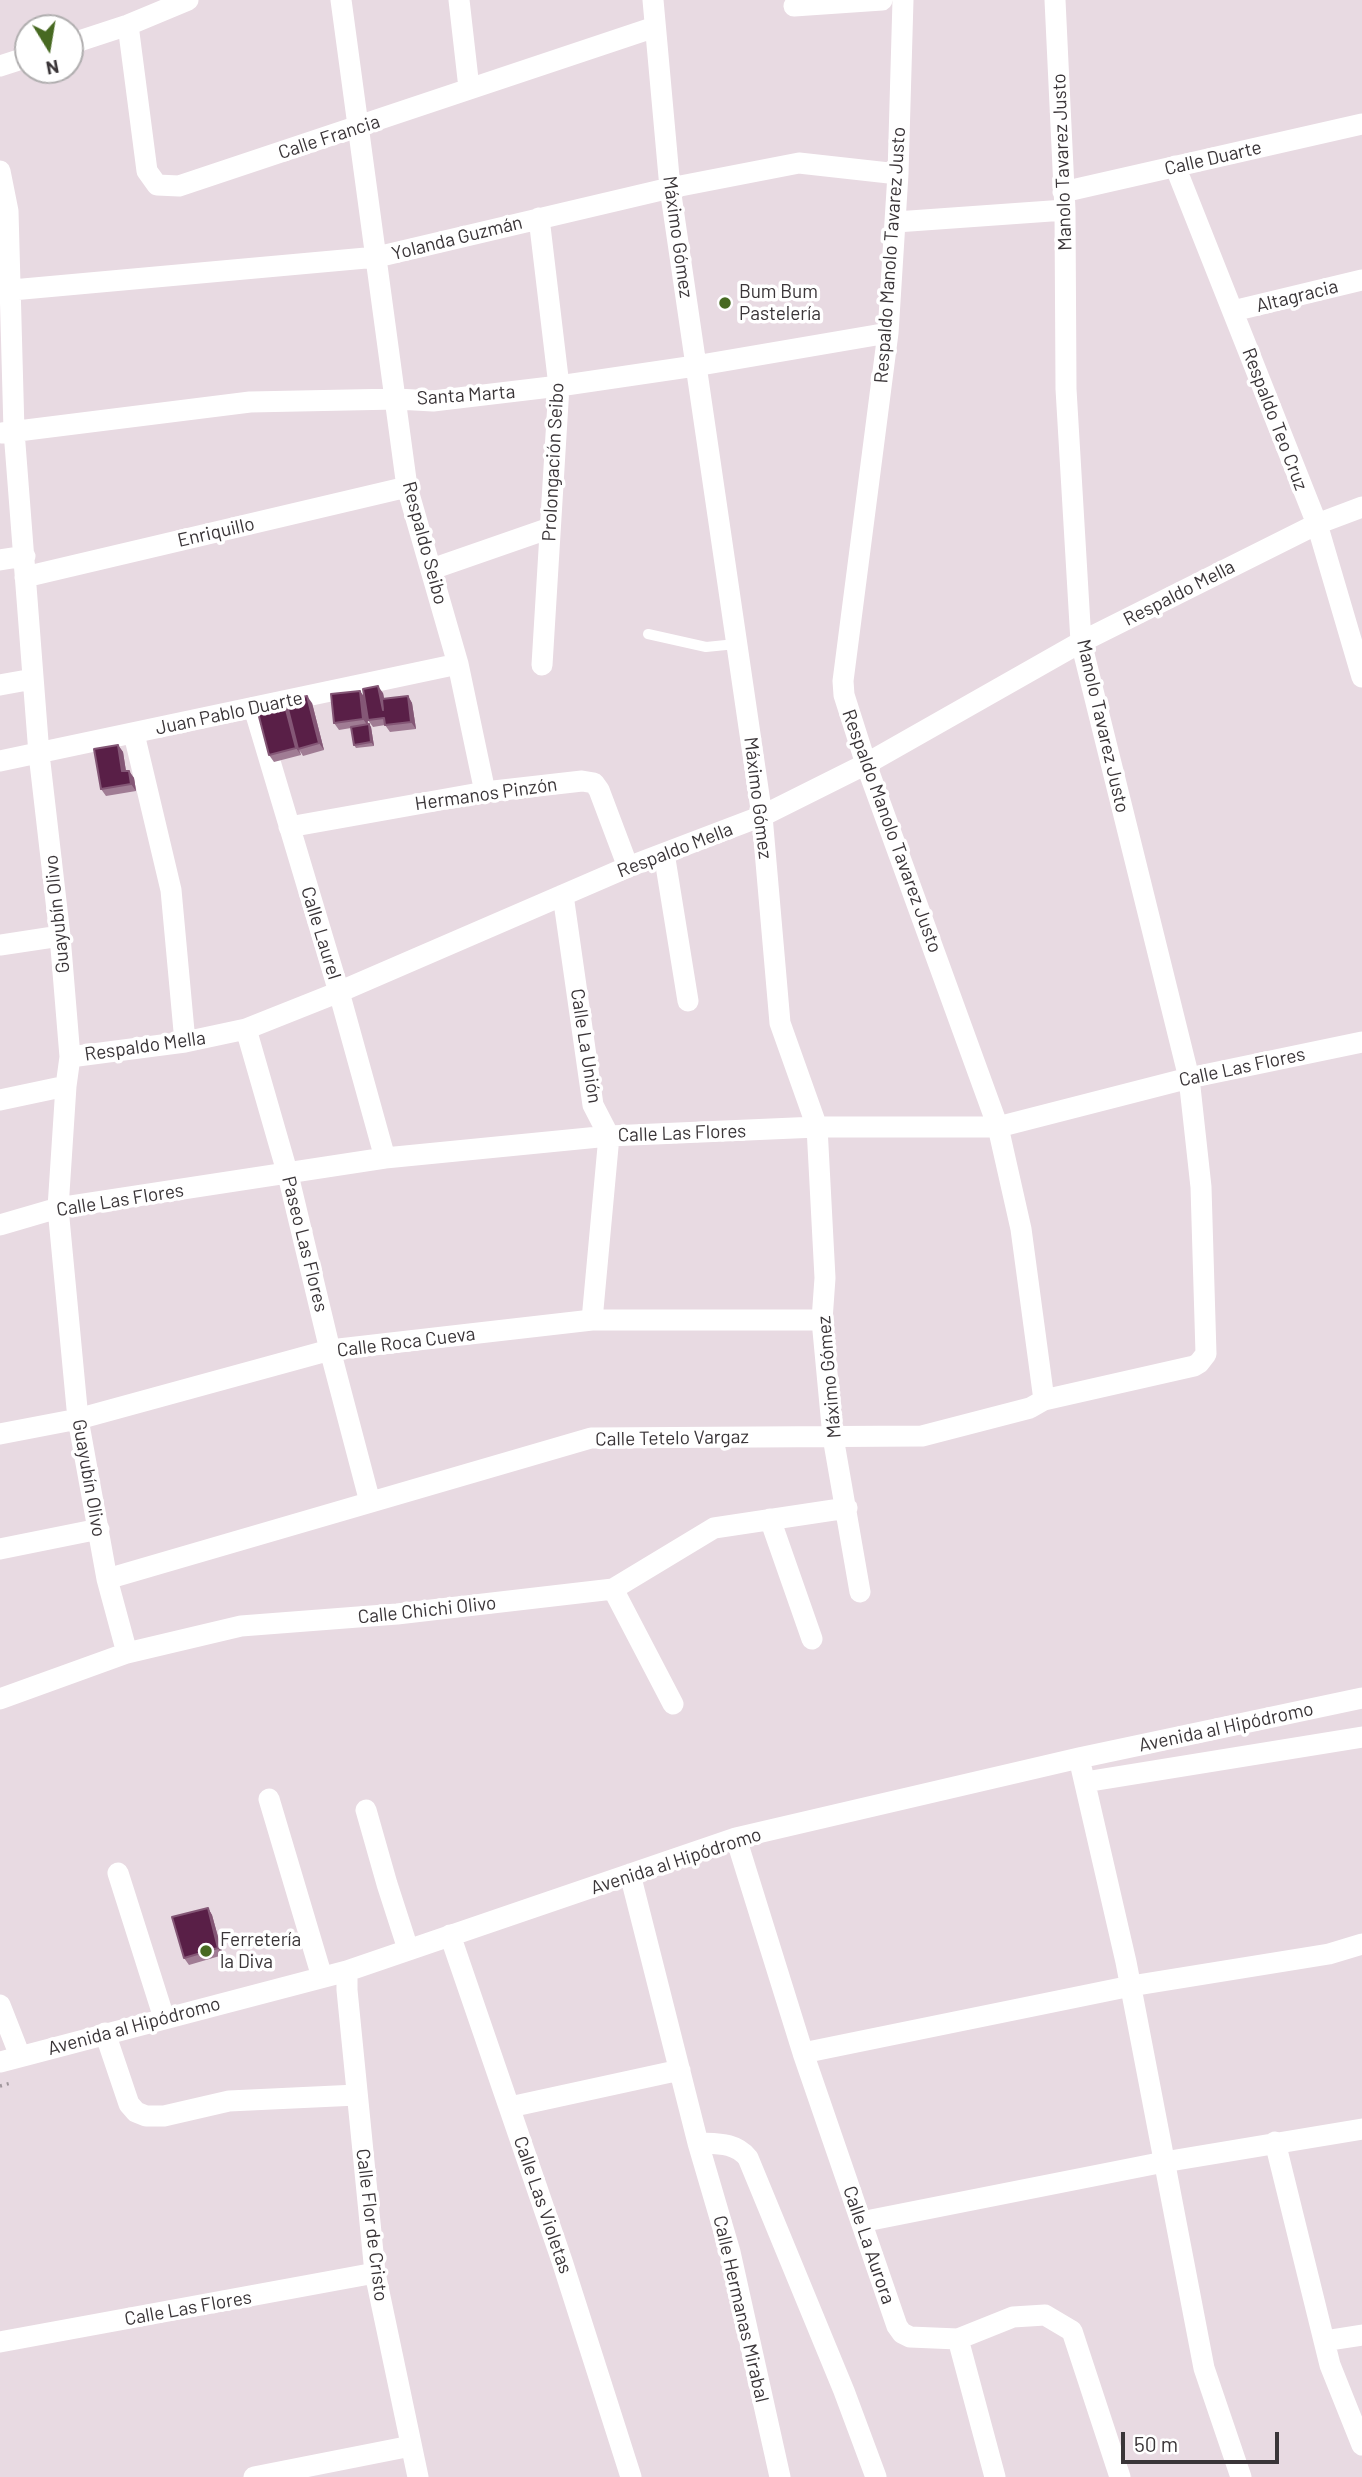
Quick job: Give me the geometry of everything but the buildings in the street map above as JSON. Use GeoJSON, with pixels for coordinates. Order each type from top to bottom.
{"type":"FeatureCollection","features":[{"type":"Feature","properties":{"kind":"street"},"geometry":{"type":"LineString","coordinates":[[84,39],[128,25],[188,0]]}},
{"type":"Feature","properties":{"kind":"street","name":"Respaldo Seibo"},"geometry":{"type":"LineString","coordinates":[[341,0],[407,487],[458,664],[485,792]]}},
{"type":"Feature","properties":{"kind":"street"},"geometry":{"type":"LineString","coordinates":[[459,0],[469,88]]}},
{"type":"Feature","properties":{"kind":"street","name":"Máximo Gómez"},"geometry":{"type":"LineString","coordinates":[[653,0],[670,188],[762,816],[780,1023],[817,1128],[825,1278],[822,1320],[833,1437],[860,1592]]}},
{"type":"Feature","properties":{"kind":"street"},"geometry":{"type":"LineString","coordinates":[[794,6],[882,0]]}},
{"type":"Feature","properties":{"kind":"street","name":"Respaldo Manolo Tavarez Justo"},"geometry":{"type":"LineString","coordinates":[[903,0],[898,174],[888,333],[843,681],[844,695],[866,764],[998,1127],[1021,1229],[1044,1400]]}},
{"type":"Feature","properties":{"kind":"street","name":"Manolo Tavarez Justo"},"geometry":{"type":"LineString","coordinates":[[1055,0],[1064,201],[1066,389],[1081,642],[1189,1078],[1201,1187],[1206,1354],[1203,1359]]}},
{"type":"Feature","properties":{"kind":"street","name":"Calle Francia"},"geometry":{"type":"LineString","coordinates":[[128,25],[147,171],[157,185],[179,186],[655,27]]}},
{"type":"Feature","properties":{"kind":"street","name":"Calle Duarte"},"geometry":{"type":"LineString","coordinates":[[895,222],[1064,201],[1175,166],[1362,124]]}},
{"type":"Feature","properties":{"kind":"street","name":"Yolanda Guzmán"},"geometry":{"type":"LineString","coordinates":[[12,290],[377,257],[670,188],[799,163],[898,174]]}},
{"type":"Feature","properties":{"kind":"street","name":"Respaldo Teo Cruz"},"geometry":{"type":"LineString","coordinates":[[1175,166],[1317,524],[1362,677]]}},
{"type":"Feature","properties":{"kind":"street","name":"Guayubín Olivo"},"geometry":{"type":"LineString","coordinates":[[0,171],[8,211],[12,290],[7,432],[25,567],[39,754],[60,936],[70,1057],[65,1086],[58,1208],[78,1419],[107,1579],[127,1653]]}},
{"type":"Feature","properties":{"kind":"street","name":"Prolongación Seibo"},"geometry":{"type":"LineString","coordinates":[[539,218],[559,386],[542,665]]}},
{"type":"Feature","properties":{"kind":"street","name":"Altagracia"},"geometry":{"type":"LineString","coordinates":[[1233,311],[1362,280]]}},
{"type":"Feature","properties":{"kind":"street","name":"Santa Marta"},"geometry":{"type":"LineString","coordinates":[[7,432],[250,402],[397,399],[433,401],[695,366],[888,333]]}},
{"type":"Feature","properties":{"kind":"street","name":"Enriquillo"},"geometry":{"type":"LineString","coordinates":[[0,561],[25,567],[407,487]]}},
{"type":"Feature","properties":{"kind":"street","name":"Respaldo Mella"},"geometry":{"type":"LineString","coordinates":[[70,1057],[185,1042],[246,1029],[339,992],[628,867],[762,816],[866,764],[1081,642],[1317,524],[1362,507]]}},
{"type":"Feature","properties":{"kind":"street"},"geometry":{"type":"LineString","coordinates":[[432,569],[550,528]]}},
{"type":"Feature","properties":{"kind":"street","name":"Juan Pablo Duarte"},"geometry":{"type":"LineString","coordinates":[[0,761],[458,664]]}},
{"type":"Feature","properties":{"kind":"street"},"geometry":{"type":"LineString","coordinates":[[0,685],[33,679]]}},
{"type":"Feature","properties":{"kind":"street","name":"Calle Laurel"},"geometry":{"type":"LineString","coordinates":[[254,708],[339,992],[385,1158]]}},
{"type":"Feature","properties":{"kind":"street"},"geometry":{"type":"LineString","coordinates":[[134,734],[171,890],[185,1042]]}},
{"type":"Feature","properties":{"kind":"street","name":"Hermanos Pinzón"},"geometry":{"type":"LineString","coordinates":[[289,827],[485,792],[582,781],[594,783],[599,790],[628,867]]}},
{"type":"Feature","properties":{"kind":"street"},"geometry":{"type":"LineString","coordinates":[[664,853],[688,1001]]}},
{"type":"Feature","properties":{"kind":"street","name":"Calle La Unión"},"geometry":{"type":"LineString","coordinates":[[563,895],[593,1105],[609,1136]]}},
{"type":"Feature","properties":{"kind":"street"},"geometry":{"type":"LineString","coordinates":[[0,945],[60,936]]}},
{"type":"Feature","properties":{"kind":"street","name":"Paseo Las Flores"},"geometry":{"type":"LineString","coordinates":[[246,1029],[288,1175],[370,1502]]}},
{"type":"Feature","properties":{"kind":"street","name":"Calle Las Flores"},"geometry":{"type":"LineString","coordinates":[[0,1225],[58,1208],[288,1175],[385,1158],[609,1136],[817,1128],[998,1127],[1189,1078],[1362,1042]]}},
{"type":"Feature","properties":{"kind":"street"},"geometry":{"type":"LineString","coordinates":[[0,1100],[65,1086]]}},
{"type":"Feature","properties":{"kind":"street"},"geometry":{"type":"LineString","coordinates":[[592,1320],[609,1136]]}},
{"type":"Feature","properties":{"kind":"street","name":"Calle Roca Cueva"},"geometry":{"type":"LineString","coordinates":[[0,1434],[78,1419],[330,1350],[592,1320],[822,1320]]}},
{"type":"Feature","properties":{"kind":"street","name":"Calle Tetelo Vargaz"},"geometry":{"type":"LineString","coordinates":[[107,1579],[591,1438],[725,1435],[922,1436],[1030,1408],[1044,1400],[1194,1366],[1203,1359]]}},
{"type":"Feature","properties":{"kind":"street","name":"Calle Chichi Olivo"},"geometry":{"type":"LineString","coordinates":[[0,1699],[127,1653],[241,1626],[397,1614],[613,1589],[714,1528],[847,1508]]}},
{"type":"Feature","properties":{"kind":"street"},"geometry":{"type":"LineString","coordinates":[[769,1519],[812,1639]]}},
{"type":"Feature","properties":{"kind":"street"},"geometry":{"type":"LineString","coordinates":[[0,1549],[99,1529]]}},
{"type":"Feature","properties":{"kind":"street"},"geometry":{"type":"LineString","coordinates":[[613,1589],[673,1704]]}},
{"type":"Feature","properties":{"kind":"street","name":"Avenida al Hipódromo"},"geometry":{"type":"LineString","coordinates":[[10,2059],[347,1971],[736,1838],[1079,1758],[1362,1698]]}},
{"type":"Feature","properties":{"kind":"street"},"geometry":{"type":"LineString","coordinates":[[1085,1782],[1362,1737]]}},
{"type":"Feature","properties":{"kind":"street"},"geometry":{"type":"LineString","coordinates":[[1079,1758],[1131,1986],[1204,2368],[1241,2477]]}},
{"type":"Feature","properties":{"kind":"street"},"geometry":{"type":"LineString","coordinates":[[269,1799],[323,1977]]}},
{"type":"Feature","properties":{"kind":"street"},"geometry":{"type":"LineString","coordinates":[[366,1810],[408,1949]]}},
{"type":"Feature","properties":{"kind":"street","name":"Calle La Aurora"},"geometry":{"type":"LineString","coordinates":[[736,1838],[803,2053],[897,2326],[902,2333],[910,2337],[958,2339],[1013,2317],[1045,2315],[1072,2331],[1121,2477]]}},
{"type":"Feature","properties":{"kind":"street"},"geometry":{"type":"LineString","coordinates":[[118,1873],[164,2018]]}},
{"type":"Feature","properties":{"kind":"street","name":"Calle Hermanas Mirabal"},"geometry":{"type":"LineString","coordinates":[[630,1874],[698,2143],[730,2252],[780,2477]]}},
{"type":"Feature","properties":{"kind":"street","name":"Calle Las Violetas"},"geometry":{"type":"LineString","coordinates":[[450,1935],[562,2261],[631,2477]]}},
{"type":"Feature","properties":{"kind":"street"},"geometry":{"type":"LineString","coordinates":[[803,2053],[1131,1986],[1328,1954],[1362,1944]]}},
{"type":"Feature","properties":{"kind":"street","name":"Calle Flor de Cristo"},"geometry":{"type":"LineString","coordinates":[[347,1971],[375,2273],[418,2477]]}},
{"type":"Feature","properties":{"kind":"street"},"geometry":{"type":"LineString","coordinates":[[0,2005],[10,2059]]}},
{"type":"Feature","properties":{"kind":"street"},"geometry":{"type":"LineString","coordinates":[[105,2033],[129,2104],[136,2112],[146,2116],[164,2116],[229,2101],[357,2095]]}},
{"type":"Feature","properties":{"kind":"street"},"geometry":{"type":"LineString","coordinates":[[510,2107],[680,2070]]}},
{"type":"Feature","properties":{"kind":"street"},"geometry":{"type":"LineString","coordinates":[[861,2221],[1164,2162],[1362,2129]]}},
{"type":"Feature","properties":{"kind":"street"},"geometry":{"type":"LineString","coordinates":[[1275,2142],[1330,2365],[1362,2443]]}},
{"type":"Feature","properties":{"kind":"street"},"geometry":{"type":"LineString","coordinates":[[698,2143],[732,2145],[748,2158],[844,2391],[876,2477]]}},
{"type":"Feature","properties":{"kind":"street","name":"Calle Las Flores"},"geometry":{"type":"LineString","coordinates":[[0,2343],[375,2273]]}},
{"type":"Feature","properties":{"kind":"street"},"geometry":{"type":"LineString","coordinates":[[1324,2342],[1362,2335]]}},
{"type":"Feature","properties":{"kind":"street"},"geometry":{"type":"LineString","coordinates":[[958,2339],[995,2477]]}},
{"type":"Feature","properties":{"kind":"street"},"geometry":{"type":"LineString","coordinates":[[254,2477],[411,2446]]}},
{"type":"Feature","properties":{"kind":"lane"},"geometry":{"type":"LineString","coordinates":[[648,634],[706,647],[736,645]]}},
{"type":"Feature","properties":{"kind":"place","name":"Bum Bum Pastelería"},"geometry":{"type":"Point","coordinates":[725,303]}},
{"type":"Feature","properties":{"kind":"place","name":"Ferretería la Diva"},"geometry":{"type":"Point","coordinates":[206,1951]}}]}
